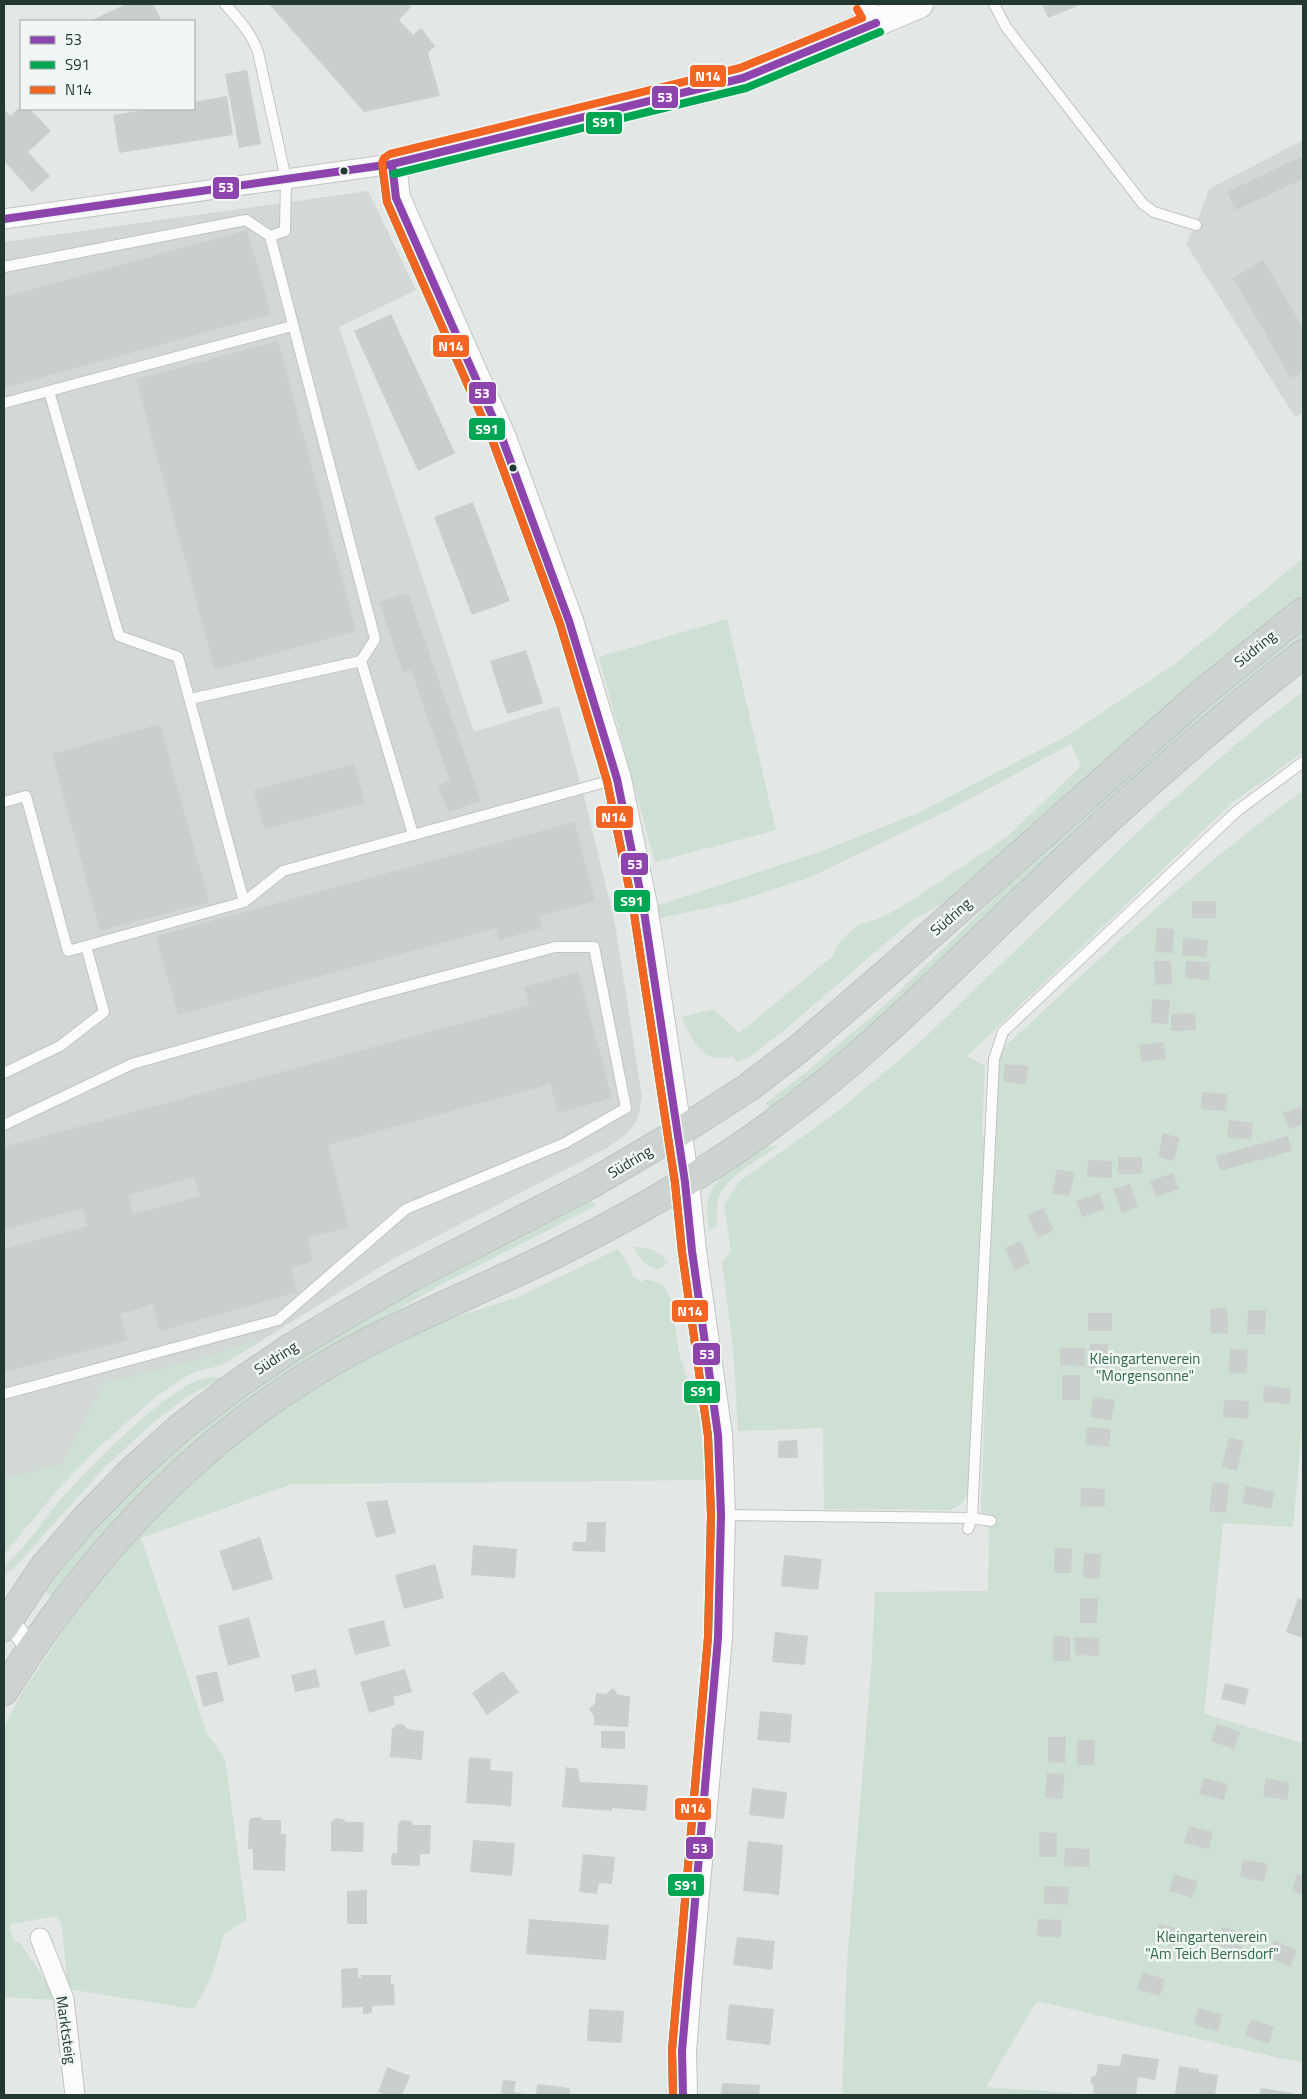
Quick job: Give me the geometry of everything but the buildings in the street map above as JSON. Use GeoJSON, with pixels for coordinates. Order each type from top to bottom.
{"type":"FeatureCollection","features":[{"type":"Feature","properties":{"kind":"main road","name":"Südring"},"geometry":{"type":"LineString","coordinates":[[5,1620],[42,1568],[86,1518],[181,1427],[239,1382],[292,1347],[411,1277],[592,1184],[676,1134],[749,1087],[801,1047],[983,890],[1105,777],[1200,695],[1303,612]]}},
{"type":"Feature","properties":{"kind":"main road"},"geometry":{"type":"LineString","coordinates":[[4,1691],[30,1649],[102,1557],[144,1508],[181,1472],[255,1412],[298,1382],[371,1340],[552,1256],[612,1225],[685,1182],[776,1122],[888,1031],[1104,823],[1265,684],[1303,654]]}},
{"type":"Feature","properties":{"kind":"street"},"geometry":{"type":"LineString","coordinates":[[4,219],[392,164],[743,78],[871,14],[919,4]]}},
{"type":"Feature","properties":{"kind":"street"},"geometry":{"type":"LineString","coordinates":[[392,164],[396,198],[502,438],[524,496],[569,621],[617,779],[643,905],[676,1134],[685,1182],[718,1435],[721,1516],[718,1638],[682,2052],[683,2095]]}},
{"type":"Feature","properties":{"kind":"street","name":"Südring"},"geometry":{"type":"LineString","coordinates":[[5,1620],[30,1649]]}},
{"type":"Feature","properties":{"kind":"street","name":"Marktsteig"},"geometry":{"type":"LineString","coordinates":[[40,1938],[64,1999],[75,2095]]}},
{"type":"Feature","properties":{"kind":"lane"},"geometry":{"type":"LineString","coordinates":[[225,4],[253,38],[258,52],[286,179],[285,231],[270,236]]}},
{"type":"Feature","properties":{"kind":"lane"},"geometry":{"type":"LineString","coordinates":[[994,4],[1006,27],[1143,204],[1154,212],[1196,226]]}},
{"type":"Feature","properties":{"kind":"lane"},"geometry":{"type":"LineString","coordinates":[[4,267],[246,220],[270,236],[375,639],[361,661],[190,700]]}},
{"type":"Feature","properties":{"kind":"lane"},"geometry":{"type":"LineString","coordinates":[[4,403],[292,326]]}},
{"type":"Feature","properties":{"kind":"lane"},"geometry":{"type":"LineString","coordinates":[[49,391],[119,636],[178,657],[244,902]]}},
{"type":"Feature","properties":{"kind":"lane"},"geometry":{"type":"LineString","coordinates":[[361,661],[413,834]]}},
{"type":"Feature","properties":{"kind":"lane"},"geometry":{"type":"LineString","coordinates":[[968,1529],[972,1518],[994,1059],[1003,1032],[1237,811],[1303,762]]}},
{"type":"Feature","properties":{"kind":"lane"},"geometry":{"type":"LineString","coordinates":[[4,802],[26,796],[68,950],[244,902],[283,871],[617,779]]}},
{"type":"Feature","properties":{"kind":"lane"},"geometry":{"type":"LineString","coordinates":[[4,1074],[60,1046],[104,1012],[86,946]]}},
{"type":"Feature","properties":{"kind":"lane"},"geometry":{"type":"LineString","coordinates":[[4,1125],[132,1064],[371,996],[556,947],[594,947],[626,1108],[565,1143],[406,1210],[278,1320],[4,1394]]}},
{"type":"Feature","properties":{"kind":"lane"},"geometry":{"type":"LineString","coordinates":[[721,1516],[972,1518],[991,1522]]}},
{"type":"Feature","properties":{"kind":"shaded area"},"geometry":{"type":"Polygon","coordinates":[[[1303,140],[1303,413],[1295,417],[1186,244],[1196,225],[1209,189],[1303,140]]]}},
{"type":"Feature","properties":{"kind":"shaded area"},"geometry":{"type":"Polygon","coordinates":[[[368,191],[416,290],[339,327],[474,732],[559,706],[586,804],[615,924],[642,1097],[639,1114],[634,1125],[624,1136],[607,1148],[393,1259],[222,1365],[193,1372],[163,1390],[99,1447],[57,1490],[4,1554],[4,242],[368,191]]]}},
{"type":"Feature","properties":{"kind":"green space"},"geometry":{"type":"Polygon","coordinates":[[[1303,558],[1303,597],[1254,634],[954,897],[910,922],[788,1027],[749,1057],[737,1062],[733,1056],[714,1057],[706,1054],[694,1042],[682,1017],[714,1009],[739,1033],[832,957],[840,941],[858,925],[881,918],[909,902],[1008,836],[1081,766],[1071,744],[951,809],[811,877],[735,902],[656,919],[656,906],[817,853],[916,814],[1067,736],[1179,661],[1303,558]]]}},
{"type":"Feature","properties":{"kind":"green space"},"geometry":{"type":"Polygon","coordinates":[[[727,619],[776,830],[655,862],[599,657],[727,619]]]}},
{"type":"Feature","properties":{"kind":"green space"},"geometry":{"type":"Polygon","coordinates":[[[1303,627],[1303,639],[1242,687],[910,994],[772,1111],[766,1103],[804,1074],[885,1005],[1067,828],[1140,761],[1303,627]]]}},
{"type":"Feature","properties":{"kind":"green space"},"geometry":{"type":"Polygon","coordinates":[[[1303,691],[1303,752],[1232,803],[967,1056],[985,1066],[982,1131],[986,1151],[968,1494],[961,1504],[950,1510],[824,1509],[823,1428],[738,1431],[733,1346],[722,1263],[731,1251],[724,1205],[740,1181],[833,1115],[916,1046],[1161,810],[1242,739],[1303,691]]]}},
{"type":"Feature","properties":{"kind":"green space","name":"Kleingartenverein \"Morgensonne\""},"geometry":{"type":"Polygon","coordinates":[[[1303,791],[1303,1418],[1293,1527],[1223,1523],[1204,1714],[1303,1743],[1303,2062],[1037,2001],[986,2087],[1073,2093],[1073,2095],[842,2095],[847,1963],[872,1658],[875,1592],[988,1591],[989,1531],[981,1512],[997,1054],[1184,884],[1303,791]]]}},
{"type":"Feature","properties":{"kind":"green space"},"geometry":{"type":"Polygon","coordinates":[[[761,1146],[778,1146],[729,1181],[719,1197],[717,1225],[709,1231],[707,1207],[713,1187],[735,1164],[761,1146]]]}},
{"type":"Feature","properties":{"kind":"green space"},"geometry":{"type":"Polygon","coordinates":[[[591,1199],[596,1206],[440,1285],[334,1347],[56,1600],[44,1590],[75,1552],[137,1485],[204,1425],[274,1373],[435,1278],[591,1199]]]}},
{"type":"Feature","properties":{"kind":"green space"},"geometry":{"type":"Polygon","coordinates":[[[633,1246],[654,1250],[669,1262],[661,1268],[651,1267],[638,1255],[633,1246]]]}},
{"type":"Feature","properties":{"kind":"green space"},"geometry":{"type":"Polygon","coordinates":[[[618,1249],[633,1272],[631,1275],[642,1282],[644,1279],[662,1284],[671,1299],[679,1353],[700,1419],[705,1480],[292,1484],[141,1538],[207,1734],[225,1759],[247,1920],[224,1934],[211,1978],[194,2009],[68,1989],[62,1925],[56,1916],[11,1924],[9,1929],[14,1940],[21,1944],[54,1993],[56,2000],[4,1997],[4,1726],[24,1690],[68,1624],[108,1570],[173,1497],[263,1422],[346,1368],[435,1324],[518,1297],[618,1249]]]}},
{"type":"Feature","properties":{"kind":"green space"},"geometry":{"type":"Polygon","coordinates":[[[264,1338],[222,1365],[193,1372],[152,1399],[99,1447],[57,1490],[4,1554],[4,1479],[61,1464],[105,1383],[208,1357],[264,1338]]]}},
{"type":"Feature","properties":{"kind":"green space"},"geometry":{"type":"Polygon","coordinates":[[[210,1377],[223,1378],[188,1396],[149,1426],[102,1470],[15,1567],[4,1575],[4,1566],[24,1545],[56,1505],[106,1452],[151,1411],[173,1394],[193,1382],[210,1377]]]}},
{"type":"Feature","properties":{"kind":"transit line","name":"N14"},"geometry":{"type":"LineString","coordinates":[[673,2095],[672,2050],[708,1637],[711,1515],[708,1436],[682,1252],[675,1183],[633,907],[607,781],[560,624],[493,442],[387,202],[382,163],[384,158],[390,154],[740,68],[862,18],[857,9]]}},
{"type":"Feature","properties":{"kind":"transit line","name":"53"},"geometry":{"type":"LineString","coordinates":[[4,219],[392,164],[743,78],[876,23]]}},
{"type":"Feature","properties":{"kind":"transit line","name":"S91"},"geometry":{"type":"LineString","coordinates":[[394,174],[746,88],[880,32]]}},
{"type":"Feature","properties":{"kind":"transit line","name":"53"},"geometry":{"type":"LineString","coordinates":[[392,164],[396,198],[502,438],[569,621],[617,779],[643,905],[685,1182],[692,1251],[718,1435],[721,1515],[718,1638],[682,2051],[683,2095]]}},
{"type":"Feature","properties":{"kind":"transit line","name":"S91"},"geometry":{"type":"LineString","coordinates":[[382,165],[387,202],[493,442],[560,624],[607,781],[633,907],[675,1183],[682,1252],[708,1436],[711,1515],[708,1637],[672,2050],[673,2095]]}},
{"type":"Feature","properties":{"kind":"park label","name":"Kleingartenverein \"Am Teich Bernsdorf\""},"geometry":{"type":"Point","coordinates":[1212,1946]}}]}
